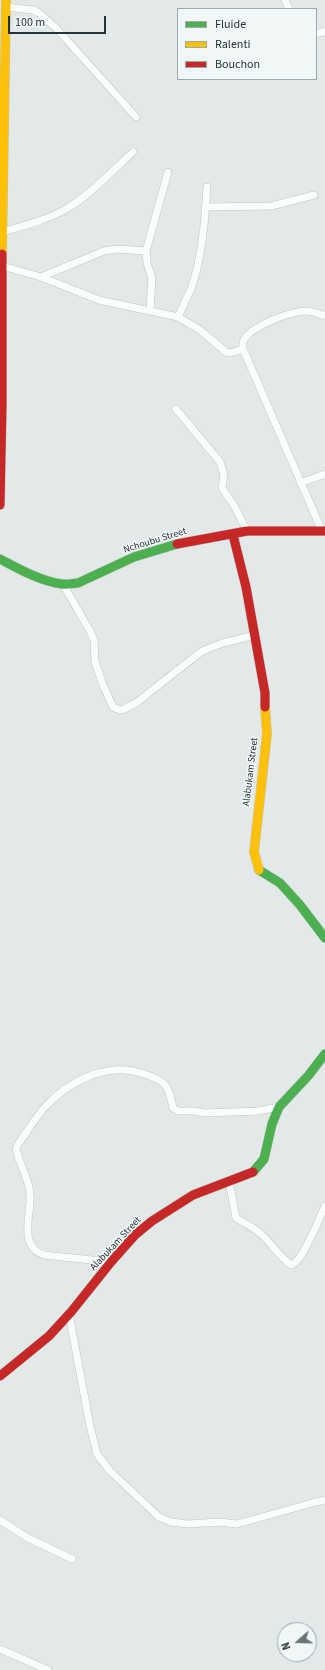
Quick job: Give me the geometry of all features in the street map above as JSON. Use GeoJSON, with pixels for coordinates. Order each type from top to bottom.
{"type":"FeatureCollection","features":[{"type":"Feature","properties":{"kind":"main road"},"geometry":{"type":"LineString","coordinates":[[0,504],[2,206],[6,4]]}},
{"type":"Feature","properties":{"kind":"main road","name":"Nchoubu Street"},"geometry":{"type":"LineString","coordinates":[[0,559],[29,573],[63,584],[78,583],[134,557],[186,542],[233,535],[246,531],[324,531]]}},
{"type":"Feature","properties":{"kind":"main road","name":"Alabukam Street"},"geometry":{"type":"LineString","coordinates":[[233,535],[246,587],[265,693],[267,734],[254,852],[259,870],[280,883],[300,905],[325,938]]}},
{"type":"Feature","properties":{"kind":"main road","name":"Alabukam Street"},"geometry":{"type":"LineString","coordinates":[[0,1376],[49,1336],[135,1235],[158,1217],[193,1194],[252,1172],[264,1159],[272,1124],[279,1108],[308,1076],[325,1054]]}},
{"type":"Feature","properties":{"kind":"street"},"geometry":{"type":"LineString","coordinates":[[6,4],[39,13],[56,28],[136,117]]}},
{"type":"Feature","properties":{"kind":"street"},"geometry":{"type":"LineString","coordinates":[[2,232],[27,225],[66,209],[93,188],[133,152]]}},
{"type":"Feature","properties":{"kind":"street"},"geometry":{"type":"LineString","coordinates":[[150,310],[152,278],[147,263],[146,251],[168,172]]}},
{"type":"Feature","properties":{"kind":"street"},"geometry":{"type":"LineString","coordinates":[[178,317],[191,289],[198,266],[206,208],[207,187]]}},
{"type":"Feature","properties":{"kind":"street"},"geometry":{"type":"LineString","coordinates":[[206,208],[271,206],[314,195]]}},
{"type":"Feature","properties":{"kind":"street"},"geometry":{"type":"LineString","coordinates":[[41,277],[104,251],[118,249],[146,251]]}},
{"type":"Feature","properties":{"kind":"street"},"geometry":{"type":"LineString","coordinates":[[2,266],[41,277],[99,300],[178,317],[200,330],[226,352],[231,353],[243,349]]}},
{"type":"Feature","properties":{"kind":"street"},"geometry":{"type":"LineString","coordinates":[[324,531],[300,483],[243,349],[243,343],[245,338],[266,323],[284,316],[308,311],[325,316]]}},
{"type":"Feature","properties":{"kind":"street"},"geometry":{"type":"LineString","coordinates":[[176,409],[220,462],[224,474],[222,488],[235,507],[246,531]]}},
{"type":"Feature","properties":{"kind":"street"},"geometry":{"type":"LineString","coordinates":[[300,483],[325,474]]}},
{"type":"Feature","properties":{"kind":"street"},"geometry":{"type":"LineString","coordinates":[[63,584],[92,633],[94,640],[95,662],[113,707],[117,709],[124,710],[136,703],[202,651],[223,643],[255,635]]}},
{"type":"Feature","properties":{"kind":"street"},"geometry":{"type":"LineString","coordinates":[[111,1262],[44,1255],[36,1253],[32,1249],[27,1228],[30,1194],[16,1149],[45,1107],[81,1078],[113,1070],[135,1071],[157,1078],[169,1089],[173,1108],[178,1111],[205,1113],[258,1111],[279,1108]]}},
{"type":"Feature","properties":{"kind":"street"},"geometry":{"type":"LineString","coordinates":[[229,1181],[235,1216],[261,1234],[272,1248],[291,1265],[295,1264],[302,1253],[325,1206]]}},
{"type":"Feature","properties":{"kind":"street"},"geometry":{"type":"LineString","coordinates":[[69,1314],[90,1426],[98,1454],[110,1471],[159,1517],[171,1522],[188,1524],[214,1522],[237,1524],[325,1500]]}},
{"type":"Feature","properties":{"kind":"street"},"geometry":{"type":"LineString","coordinates":[[0,1520],[28,1538],[72,1559]]}},
{"type":"Feature","properties":{"kind":"street"},"geometry":{"type":"LineString","coordinates":[[0,1649],[48,1670]]}},
{"type":"Feature","properties":{"kind":"traffic: fast"},"geometry":{"type":"LineString","coordinates":[[0,559],[22,571],[38,577],[54,582],[68,584],[78,583],[134,557],[177,544]]}},
{"type":"Feature","properties":{"kind":"traffic: fast"},"geometry":{"type":"LineString","coordinates":[[259,870],[280,883],[300,905],[325,938]]}},
{"type":"Feature","properties":{"kind":"traffic: fast"},"geometry":{"type":"LineString","coordinates":[[253,1172],[264,1159],[272,1124],[279,1107],[308,1076],[325,1054]]}},
{"type":"Feature","properties":{"kind":"traffic: slow"},"geometry":{"type":"LineString","coordinates":[[2,254],[6,0]]}},
{"type":"Feature","properties":{"kind":"traffic: slow"},"geometry":{"type":"LineString","coordinates":[[259,870],[254,852],[267,734],[265,707]]}},
{"type":"Feature","properties":{"kind":"traffic: jam"},"geometry":{"type":"LineString","coordinates":[[0,505],[2,406],[2,254]]}},
{"type":"Feature","properties":{"kind":"traffic: jam"},"geometry":{"type":"LineString","coordinates":[[177,544],[247,531],[325,531]]}},
{"type":"Feature","properties":{"kind":"traffic: jam"},"geometry":{"type":"LineString","coordinates":[[233,535],[246,587],[265,693],[265,707]]}},
{"type":"Feature","properties":{"kind":"traffic: jam"},"geometry":{"type":"LineString","coordinates":[[0,1376],[49,1336],[135,1235],[152,1221],[193,1195],[253,1172]]}}]}
